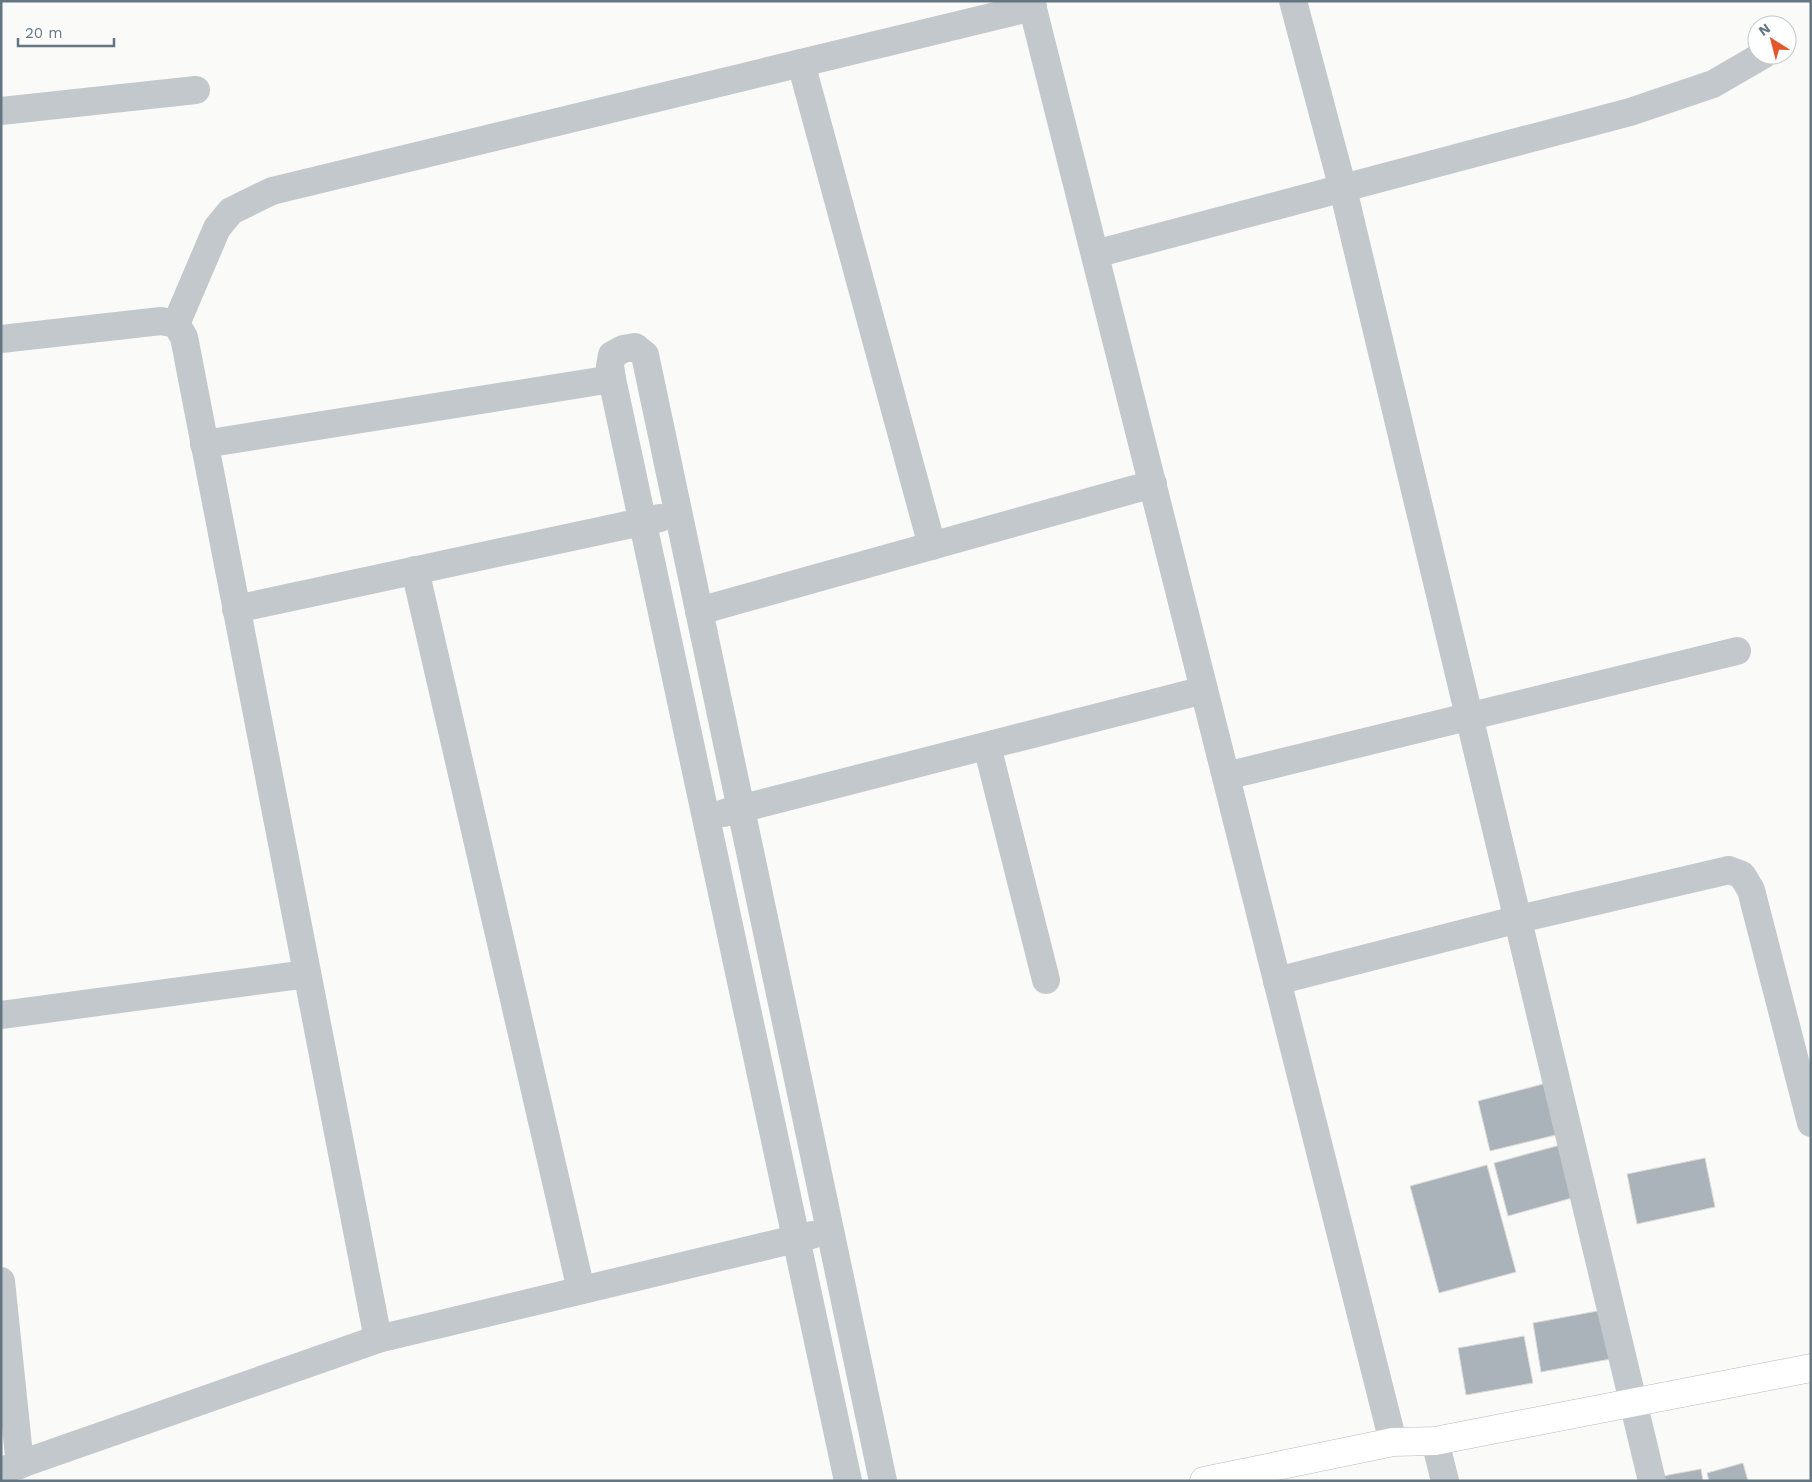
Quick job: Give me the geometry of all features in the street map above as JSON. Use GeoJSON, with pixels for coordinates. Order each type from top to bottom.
{"type":"FeatureCollection","features":[{"type":"Feature","properties":{"kind":"main road"},"geometry":{"type":"LineString","coordinates":[[1204,1481],[1393,1442],[1435,1441],[1811,1368]]}},
{"type":"Feature","properties":{"kind":"street"},"geometry":{"type":"LineString","coordinates":[[1293,1],[1343,189],[1635,1402],[1652,1481]]}},
{"type":"Feature","properties":{"kind":"street"},"geometry":{"type":"LineString","coordinates":[[176,324],[217,228],[231,212],[272,191],[801,63],[1032,4],[1393,1442]]}},
{"type":"Feature","properties":{"kind":"street"},"geometry":{"type":"LineString","coordinates":[[801,63],[932,546]]}},
{"type":"Feature","properties":{"kind":"street"},"geometry":{"type":"LineString","coordinates":[[1095,254],[1630,112],[1713,84],[1747,64]]}},
{"type":"Feature","properties":{"kind":"street"},"geometry":{"type":"LineString","coordinates":[[1,111],[196,90]]}},
{"type":"Feature","properties":{"kind":"street"},"geometry":{"type":"LineString","coordinates":[[1,340],[161,321],[176,324],[184,337],[378,1339]]}},
{"type":"Feature","properties":{"kind":"street"},"geometry":{"type":"LineString","coordinates":[[848,1481],[794,1239],[612,379],[610,366],[612,355],[623,349],[634,347],[645,355],[883,1481]]}},
{"type":"Feature","properties":{"kind":"street"},"geometry":{"type":"LineString","coordinates":[[204,444],[612,379]]}},
{"type":"Feature","properties":{"kind":"street"},"geometry":{"type":"LineString","coordinates":[[699,611],[1153,484]]}},
{"type":"Feature","properties":{"kind":"street"},"geometry":{"type":"LineString","coordinates":[[236,609],[679,514]]}},
{"type":"Feature","properties":{"kind":"street"},"geometry":{"type":"LineString","coordinates":[[414,570],[581,1290]]}},
{"type":"Feature","properties":{"kind":"street"},"geometry":{"type":"LineString","coordinates":[[1226,776],[1737,650]]}},
{"type":"Feature","properties":{"kind":"street"},"geometry":{"type":"LineString","coordinates":[[705,818],[1204,690]]}},
{"type":"Feature","properties":{"kind":"street"},"geometry":{"type":"LineString","coordinates":[[987,746],[1046,980]]}},
{"type":"Feature","properties":{"kind":"street"},"geometry":{"type":"LineString","coordinates":[[1277,981],[1519,919],[1729,870],[1742,875],[1750,890],[1811,1123]]}},
{"type":"Feature","properties":{"kind":"street"},"geometry":{"type":"LineString","coordinates":[[1,1015],[307,974]]}},
{"type":"Feature","properties":{"kind":"street"},"geometry":{"type":"LineString","coordinates":[[1,1281],[11,1468],[378,1339],[830,1231]]}},
{"type":"Feature","properties":{"kind":"street"},"geometry":{"type":"LineString","coordinates":[[1435,1441],[1445,1481]]}},
{"type":"Feature","properties":{"kind":"building"},"geometry":{"type":"Polygon","coordinates":[[[1547,1083],[1560,1134],[1490,1151],[1478,1101],[1547,1083]]]}},
{"type":"Feature","properties":{"kind":"building"},"geometry":{"type":"Polygon","coordinates":[[[1564,1144],[1579,1196],[1508,1216],[1494,1163],[1564,1144]]]}},
{"type":"Feature","properties":{"kind":"building"},"geometry":{"type":"Polygon","coordinates":[[[1705,1158],[1715,1207],[1637,1224],[1627,1174],[1705,1158]]]}},
{"type":"Feature","properties":{"kind":"building"},"geometry":{"type":"Polygon","coordinates":[[[1487,1165],[1516,1272],[1439,1293],[1410,1186],[1487,1165]]]}},
{"type":"Feature","properties":{"kind":"building"},"geometry":{"type":"Polygon","coordinates":[[[1608,1309],[1616,1358],[1541,1372],[1533,1323],[1608,1309]]]}},
{"type":"Feature","properties":{"kind":"building"},"geometry":{"type":"Polygon","coordinates":[[[1524,1336],[1533,1383],[1466,1395],[1458,1348],[1524,1336]]]}},
{"type":"Feature","properties":{"kind":"building"},"geometry":{"type":"Polygon","coordinates":[[[1743,1463],[1748,1481],[1709,1481],[1707,1473],[1743,1463]]]}},
{"type":"Feature","properties":{"kind":"building"},"geometry":{"type":"Polygon","coordinates":[[[1701,1469],[1703,1481],[1664,1481],[1663,1476],[1701,1469]]]}}]}
